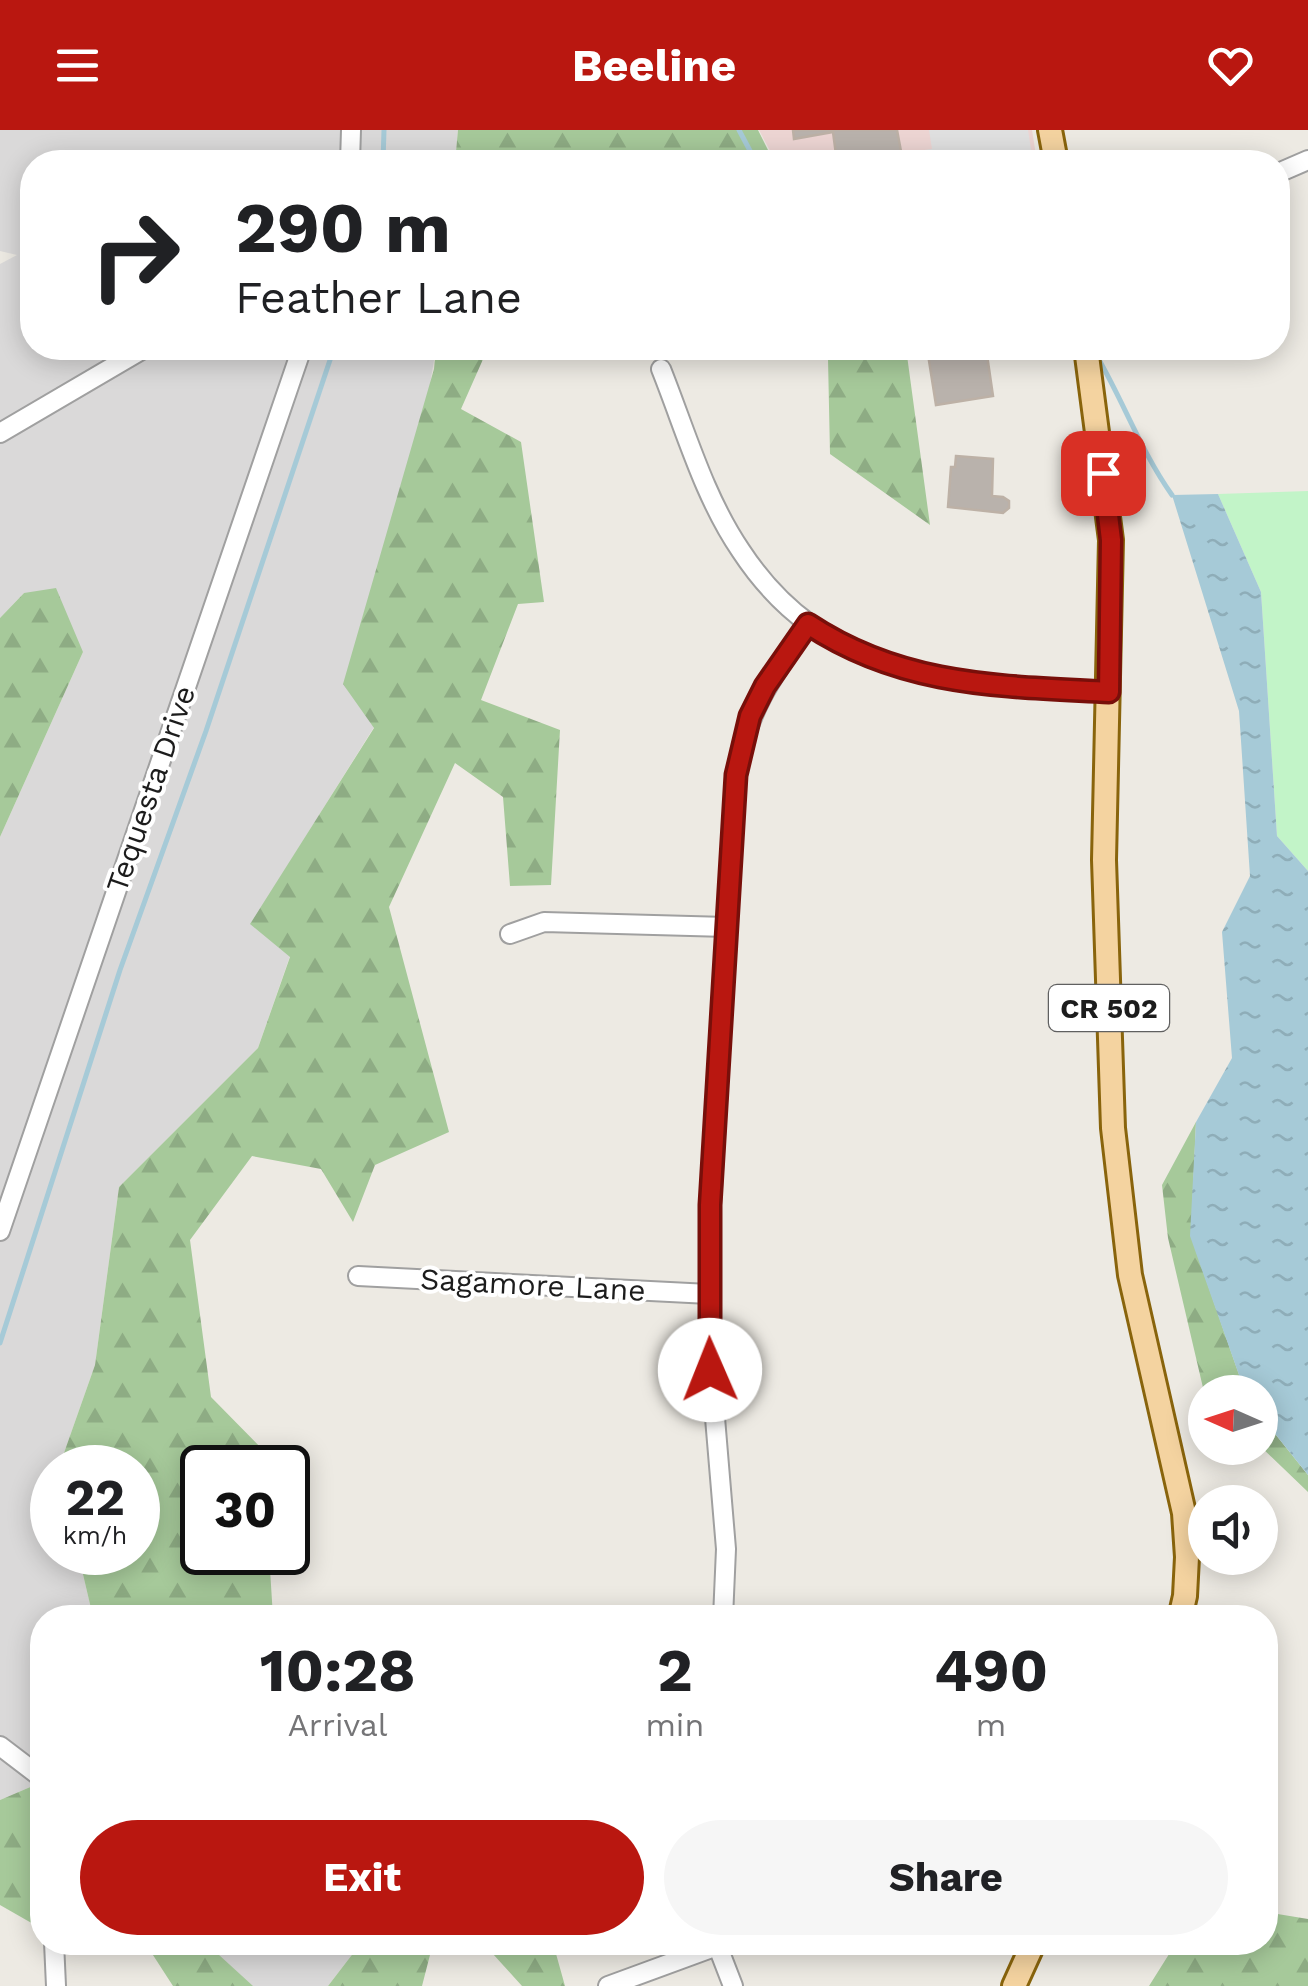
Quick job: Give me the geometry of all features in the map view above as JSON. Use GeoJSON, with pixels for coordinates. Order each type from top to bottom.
{"type":"FeatureCollection","features":[{"type":"Feature","properties":{"kind":"main road","name":"CR 502"},"geometry":{"type":"LineString","coordinates":[[1088,360],[1111,540],[1104,860],[1112,1128],[1130,1275],[1184,1513],[1187,1558],[1183,1605]]}},
{"type":"Feature","properties":{"kind":"main road"},"geometry":{"type":"LineString","coordinates":[[1014,1986],[1028,1955]]}},
{"type":"Feature","properties":{"kind":"street"},"geometry":{"type":"LineString","coordinates":[[0,433],[125,360]]}},
{"type":"Feature","properties":{"kind":"street","name":"Tequesta Drive"},"geometry":{"type":"LineString","coordinates":[[0,1231],[298,360]]}},
{"type":"Feature","properties":{"kind":"street"},"geometry":{"type":"LineString","coordinates":[[662,369],[719,513],[739,549],[761,580],[808,624],[849,648],[932,678],[974,685],[1109,692]]}},
{"type":"Feature","properties":{"kind":"street"},"geometry":{"type":"LineString","coordinates":[[724,1605],[726,1550],[710,1370],[710,1205],[736,775],[741,743],[765,686],[808,624]]}},
{"type":"Feature","properties":{"kind":"street"},"geometry":{"type":"LineString","coordinates":[[510,934],[544,922],[727,927]]}},
{"type":"Feature","properties":{"kind":"street","name":"Sagamore Lane"},"geometry":{"type":"LineString","coordinates":[[358,1276],[709,1294]]}},
{"type":"Feature","properties":{"kind":"street"},"geometry":{"type":"LineString","coordinates":[[0,1746],[30,1770]]}},
{"type":"Feature","properties":{"kind":"street"},"geometry":{"type":"LineString","coordinates":[[55,1955],[56,1986]]}},
{"type":"Feature","properties":{"kind":"street"},"geometry":{"type":"LineString","coordinates":[[608,1986],[688,1955]]}},
{"type":"Feature","properties":{"kind":"street"},"geometry":{"type":"LineString","coordinates":[[720,1955],[733,1986]]}},
{"type":"Feature","properties":{"kind":"shaded area"},"geometry":{"type":"Polygon","coordinates":[[[0,130],[458,130],[456,150],[20,150],[20,360],[434,360],[374,727],[251,924],[290,956],[258,1048],[119,1187],[95,1365],[67,1445],[30,1445],[30,1575],[83,1575],[90,1605],[30,1605],[30,1787],[0,1800],[0,837],[83,652],[24,593],[0,618],[0,264],[17,255],[0,251],[0,130]]]}},
{"type":"Feature","properties":{"kind":"shaded area"},"geometry":{"type":"Polygon","coordinates":[[[759,130],[1032,130],[1035,150],[770,150],[759,130]]]}},
{"type":"Feature","properties":{"kind":"shaded area"},"geometry":{"type":"Polygon","coordinates":[[[929,130],[1028,130],[1031,150],[924,150],[932,149],[929,130]]]}},
{"type":"Feature","properties":{"kind":"shaded area"},"geometry":{"type":"Polygon","coordinates":[[[219,1955],[352,1955],[328,1986],[252,1986],[219,1955]]]}},
{"type":"Feature","properties":{"kind":"green space"},"geometry":{"type":"Polygon","coordinates":[[[458,130],[758,130],[768,150],[456,150],[458,130]]]}},
{"type":"Feature","properties":{"kind":"green space"},"geometry":{"type":"Polygon","coordinates":[[[435,360],[483,360],[461,409],[521,442],[544,602],[518,604],[481,700],[560,730],[551,885],[510,886],[503,797],[455,763],[389,907],[449,1132],[375,1165],[353,1222],[321,1169],[252,1156],[190,1240],[211,1397],[258,1445],[180,1445],[180,1575],[270,1575],[272,1605],[90,1605],[83,1575],[160,1575],[160,1445],[67,1445],[95,1365],[119,1187],[258,1048],[290,957],[250,924],[374,728],[343,684],[435,360]]]}},
{"type":"Feature","properties":{"kind":"green space"},"geometry":{"type":"Polygon","coordinates":[[[828,360],[908,360],[930,525],[830,454],[828,360]]]}},
{"type":"Feature","properties":{"kind":"green space"},"geometry":{"type":"Polygon","coordinates":[[[1308,491],[1308,871],[1277,836],[1261,592],[1218,494],[1308,491]]]}},
{"type":"Feature","properties":{"kind":"green space"},"geometry":{"type":"Polygon","coordinates":[[[56,588],[83,652],[0,837],[0,618],[24,593],[56,588]]]}},
{"type":"Feature","properties":{"kind":"green space"},"geometry":{"type":"Polygon","coordinates":[[[1196,1122],[1191,1236],[1239,1375],[1200,1375],[1168,1238],[1162,1185],[1196,1122]]]}},
{"type":"Feature","properties":{"kind":"green space"},"geometry":{"type":"Polygon","coordinates":[[[1278,1438],[1308,1475],[1308,1492],[1278,1463],[1278,1438]]]}},
{"type":"Feature","properties":{"kind":"green space"},"geometry":{"type":"Polygon","coordinates":[[[30,1787],[30,1922],[0,1905],[0,1800],[30,1787]]]}},
{"type":"Feature","properties":{"kind":"green space"},"geometry":{"type":"Polygon","coordinates":[[[1278,1914],[1308,1919],[1308,1986],[1149,1986],[1168,1955],[1278,1955],[1278,1914]]]}},
{"type":"Feature","properties":{"kind":"green space"},"geometry":{"type":"Polygon","coordinates":[[[153,1955],[219,1955],[253,1986],[173,1986],[153,1955]]]}},
{"type":"Feature","properties":{"kind":"green space"},"geometry":{"type":"Polygon","coordinates":[[[351,1955],[430,1955],[422,1986],[328,1986],[351,1955]]]}},
{"type":"Feature","properties":{"kind":"green space"},"geometry":{"type":"Polygon","coordinates":[[[494,1955],[556,1955],[565,1986],[522,1986],[494,1955]]]}},
{"type":"Feature","properties":{"kind":"water"},"geometry":{"type":"Polygon","coordinates":[[[1218,494],[1261,592],[1277,836],[1308,871],[1308,1475],[1278,1438],[1278,1375],[1239,1375],[1190,1236],[1196,1122],[1232,1058],[1222,932],[1250,876],[1239,711],[1172,495],[1218,494]]]}},
{"type":"Feature","properties":{"kind":"building"},"geometry":{"type":"Polygon","coordinates":[[[793,130],[897,130],[901,150],[835,150],[833,132],[794,139],[793,130]]]}},
{"type":"Feature","properties":{"kind":"building"},"geometry":{"type":"Polygon","coordinates":[[[929,360],[988,360],[993,396],[936,405],[929,360]]]}},
{"type":"Feature","properties":{"kind":"building"},"geometry":{"type":"Polygon","coordinates":[[[956,456],[993,459],[992,496],[1009,501],[1009,508],[1003,513],[948,507],[951,467],[955,467],[956,456]]]}},
{"type":"Feature","properties":{"kind":"waterway"},"geometry":{"type":"LineString","coordinates":[[383,150],[384,130]]}},
{"type":"Feature","properties":{"kind":"waterway"},"geometry":{"type":"LineString","coordinates":[[739,130],[750,150]]}},
{"type":"Feature","properties":{"kind":"waterway"},"geometry":{"type":"LineString","coordinates":[[0,1343],[120,970],[206,731],[330,360]]}},
{"type":"Feature","properties":{"kind":"waterway"},"geometry":{"type":"LineString","coordinates":[[1099,360],[1172,495]]}},
{"type":"Feature","properties":{"kind":"route"},"geometry":{"type":"LineString","coordinates":[[710,1370],[710,1205],[736,775],[750,716],[765,686],[808,624],[849,648],[932,678],[974,685],[1109,692],[1111,540],[1103,473]]}}]}
